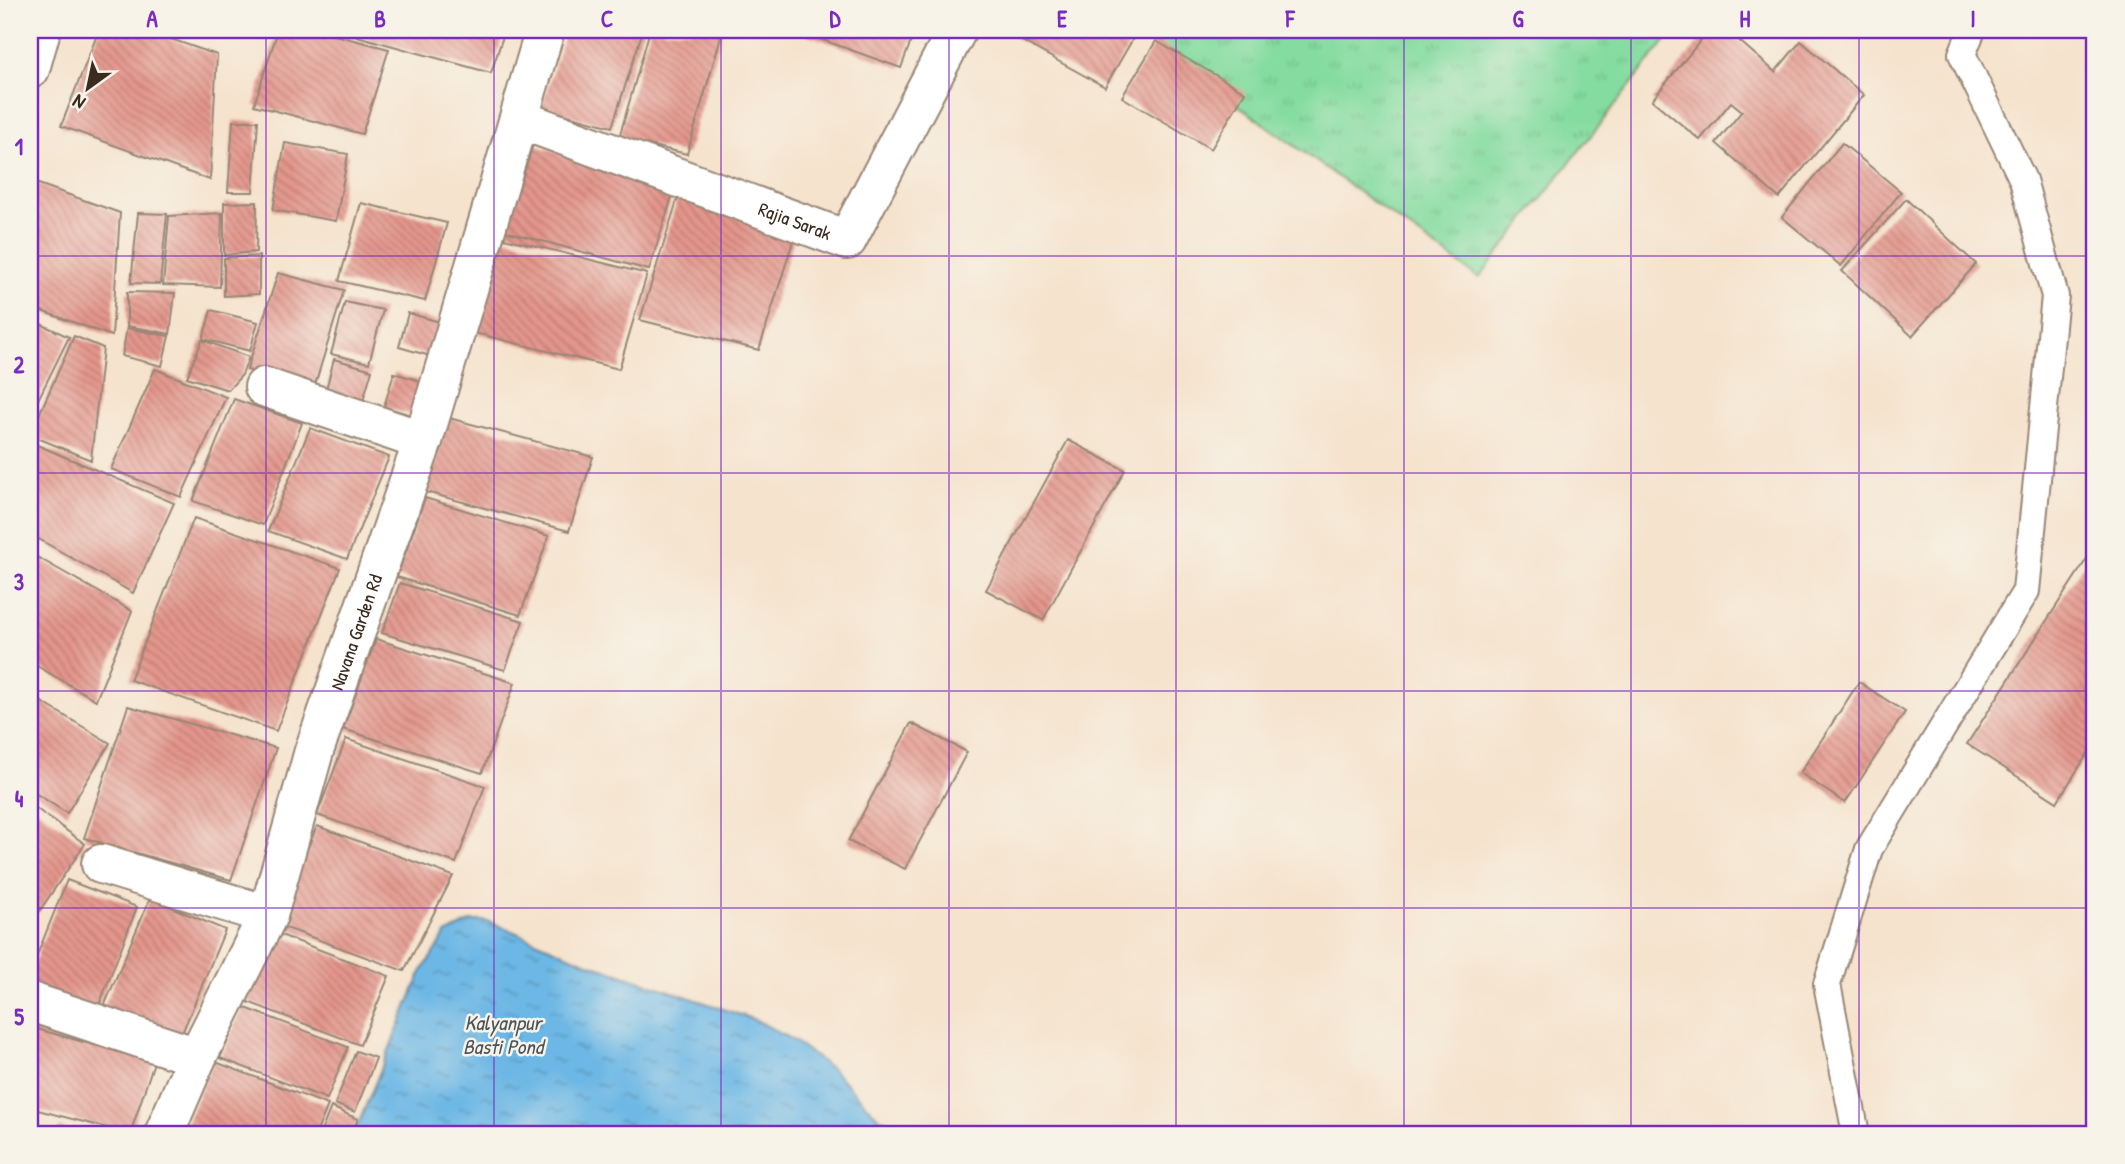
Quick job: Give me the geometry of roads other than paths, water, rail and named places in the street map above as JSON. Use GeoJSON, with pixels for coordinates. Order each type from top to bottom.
{"type":"FeatureCollection","features":[{"type":"Feature","properties":{"kind":"street"},"geometry":{"type":"LineString","coordinates":[[30,69],[41,30]]}},
{"type":"Feature","properties":{"kind":"street","name":"Navana Garden Rd"},"geometry":{"type":"LineString","coordinates":[[164,1134],[197,1057],[268,915],[314,751],[422,441],[545,30]]}},
{"type":"Feature","properties":{"kind":"street","name":"Rajia Sarak"},"geometry":{"type":"LineString","coordinates":[[519,119],[847,240],[957,30]]}},
{"type":"Feature","properties":{"kind":"street"},"geometry":{"type":"LineString","coordinates":[[264,387],[422,441]]}},
{"type":"Feature","properties":{"kind":"street"},"geometry":{"type":"LineString","coordinates":[[100,864],[268,915]]}},
{"type":"Feature","properties":{"kind":"street"},"geometry":{"type":"LineString","coordinates":[[31,1002],[197,1057]]}},
{"type":"Feature","properties":{"kind":"lane"},"geometry":{"type":"LineString","coordinates":[[1856,1134],[1827,984],[1865,861],[1869,849],[2026,591],[2055,296],[2023,180],[1962,54],[1972,30]]}},
{"type":"Feature","properties":{"kind":"water","name":"Kalyanpur Basti Pond"},"geometry":{"type":"Polygon","coordinates":[[[472,921],[488,921],[588,963],[758,1021],[794,1041],[833,1070],[879,1118],[922,1134],[354,1134],[422,971],[446,934],[472,921]]]}}]}
